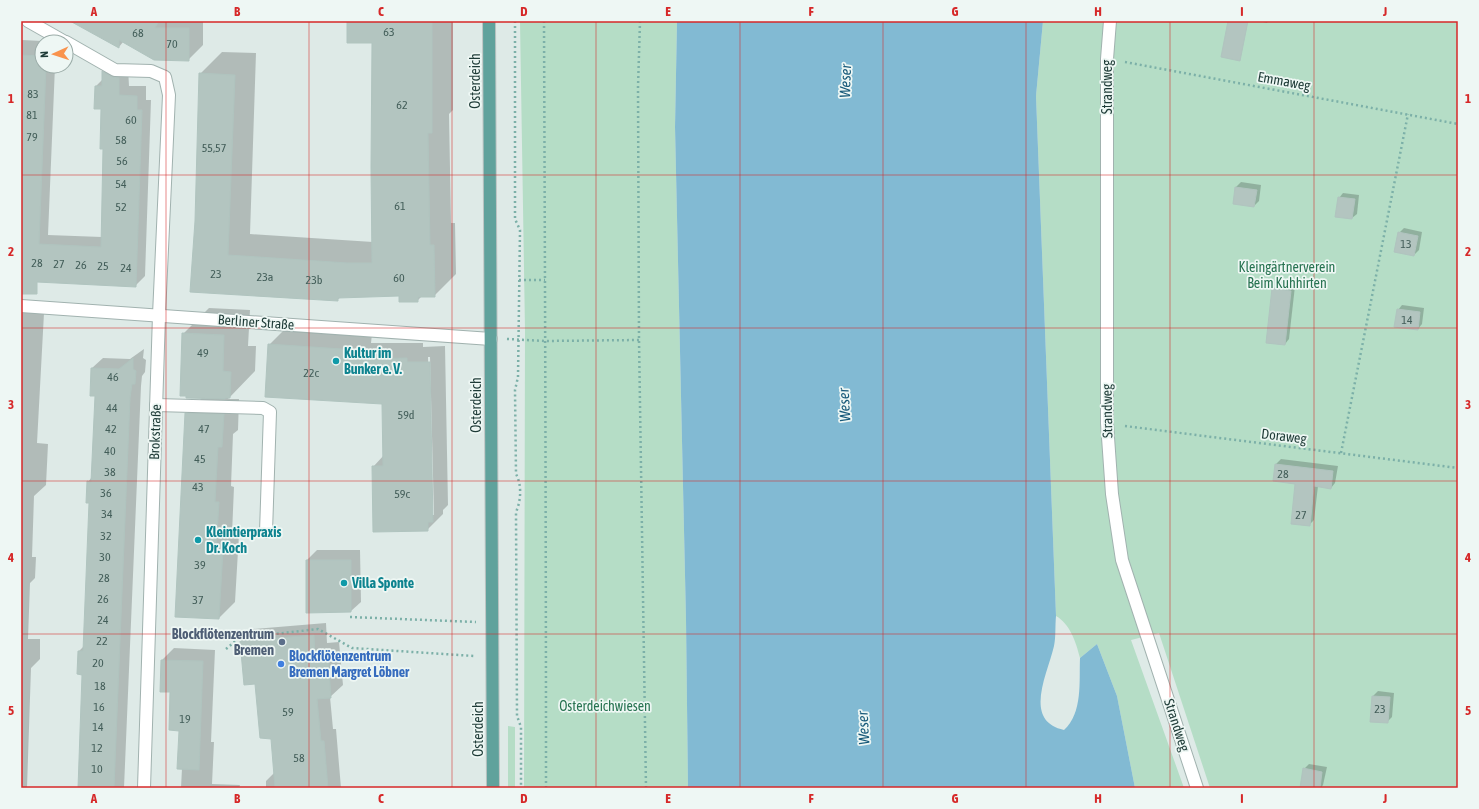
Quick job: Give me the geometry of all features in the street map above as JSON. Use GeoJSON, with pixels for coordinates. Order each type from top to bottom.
{"type":"FeatureCollection","features":[{"type":"Feature","properties":{"kind":"main road","name":"Osterdeich"},"geometry":{"type":"LineString","coordinates":[[489,21],[493,788]]}},
{"type":"Feature","properties":{"kind":"street"},"geometry":{"type":"LineString","coordinates":[[28,21],[52,34]]}},
{"type":"Feature","properties":{"kind":"street","name":"Strandweg"},"geometry":{"type":"LineString","coordinates":[[1110,21],[1107,59],[1107,423],[1112,494],[1122,560],[1197,788]]}},
{"type":"Feature","properties":{"kind":"street","name":"Brokstraße"},"geometry":{"type":"LineString","coordinates":[[74,47],[115,70],[151,71],[165,77],[169,95],[159,315],[144,788]]}},
{"type":"Feature","properties":{"kind":"street","name":"Berliner Straße"},"geometry":{"type":"LineString","coordinates":[[21,306],[491,339]]}},
{"type":"Feature","properties":{"kind":"street"},"geometry":{"type":"LineString","coordinates":[[156,406],[263,408],[270,412],[266,532]]}},
{"type":"Feature","properties":{"kind":"path"},"geometry":{"type":"LineString","coordinates":[[515,21],[515,219],[520,230],[518,377],[515,390],[516,474],[519,480],[520,504],[516,512],[516,716],[521,727],[520,788]]}},
{"type":"Feature","properties":{"kind":"path"},"geometry":{"type":"LineString","coordinates":[[544,21],[546,788]]}},
{"type":"Feature","properties":{"kind":"path"},"geometry":{"type":"LineString","coordinates":[[640,21],[638,87],[639,340],[646,788]]}},
{"type":"Feature","properties":{"kind":"path","name":"Emmaweg"},"geometry":{"type":"LineString","coordinates":[[1107,59],[1458,124]]}},
{"type":"Feature","properties":{"kind":"path"},"geometry":{"type":"LineString","coordinates":[[1341,453],[1408,114]]}},
{"type":"Feature","properties":{"kind":"path"},"geometry":{"type":"LineString","coordinates":[[519,280],[545,280]]}},
{"type":"Feature","properties":{"kind":"path"},"geometry":{"type":"LineString","coordinates":[[519,340],[639,340]]}},
{"type":"Feature","properties":{"kind":"path","name":"Doraweg"},"geometry":{"type":"LineString","coordinates":[[1107,423],[1458,468]]}},
{"type":"Feature","properties":{"kind":"path"},"geometry":{"type":"LineString","coordinates":[[350,617],[470,622]]}},
{"type":"Feature","properties":{"kind":"path"},"geometry":{"type":"LineString","coordinates":[[226,649],[239,638],[318,630],[352,648],[470,656]]}},
{"type":"Feature","properties":{"kind":"green space","name":"Osterdeichwiesen"},"geometry":{"type":"Polygon","coordinates":[[[520,21],[677,21],[675,127],[686,620],[688,788],[524,788],[525,330],[520,21]]]}},
{"type":"Feature","properties":{"kind":"green space","name":"Kleingärtnerverein Beim Kuhhirten"},"geometry":{"type":"Polygon","coordinates":[[[1043,21],[1458,21],[1458,788],[1210,788],[1159,633],[1131,640],[1184,788],[1135,788],[1117,696],[1097,644],[1080,658],[1077,646],[1069,629],[1061,619],[1056,616],[1036,96],[1043,21]]]}},
{"type":"Feature","properties":{"kind":"green space"},"geometry":{"type":"Polygon","coordinates":[[[508,726],[515,727],[515,788],[508,788],[508,726]]]}},
{"type":"Feature","properties":{"kind":"water","name":"Weser"},"geometry":{"type":"Polygon","coordinates":[[[677,21],[1043,21],[1036,96],[1056,616],[1055,643],[1043,682],[1041,707],[1044,717],[1051,725],[1064,730],[1070,723],[1077,706],[1080,686],[1080,658],[1097,644],[1117,696],[1135,788],[688,788],[686,620],[675,127],[677,21]]]}},
{"type":"Feature","properties":{"kind":"building"},"geometry":{"type":"Polygon","coordinates":[[[70,21],[159,21],[155,28],[189,28],[189,61],[154,60],[119,40],[119,48],[70,21]]]}},
{"type":"Feature","properties":{"kind":"building"},"geometry":{"type":"Polygon","coordinates":[[[347,21],[432,21],[432,133],[428,133],[430,245],[434,245],[435,297],[418,297],[418,302],[399,302],[399,296],[338,298],[338,301],[190,292],[195,221],[199,73],[235,75],[228,255],[348,263],[372,263],[372,43],[347,43],[347,21]]]}},
{"type":"Feature","properties":{"kind":"building"},"geometry":{"type":"Polygon","coordinates":[[[1228,21],[1248,21],[1240,61],[1221,57],[1228,21]]]}},
{"type":"Feature","properties":{"kind":"building"},"geometry":{"type":"Polygon","coordinates":[[[21,55],[34,56],[34,74],[46,74],[39,244],[101,247],[103,149],[100,149],[101,109],[94,109],[95,86],[102,86],[102,71],[112,77],[119,78],[119,95],[137,96],[137,110],[142,110],[136,287],[37,282],[37,294],[21,294],[21,55]]]}},
{"type":"Feature","properties":{"kind":"building"},"geometry":{"type":"Polygon","coordinates":[[[1235,187],[1257,190],[1254,207],[1233,204],[1235,187]]]}},
{"type":"Feature","properties":{"kind":"building"},"geometry":{"type":"Polygon","coordinates":[[[1338,197],[1355,199],[1352,219],[1335,217],[1338,197]]]}},
{"type":"Feature","properties":{"kind":"building"},"geometry":{"type":"Polygon","coordinates":[[[1398,232],[1418,236],[1414,256],[1394,252],[1398,232]]]}},
{"type":"Feature","properties":{"kind":"building"},"geometry":{"type":"Polygon","coordinates":[[[1272,288],[1291,291],[1285,345],[1266,343],[1272,288]]]}},
{"type":"Feature","properties":{"kind":"building"},"geometry":{"type":"Polygon","coordinates":[[[1397,309],[1420,312],[1418,330],[1394,327],[1397,309]]]}},
{"type":"Feature","properties":{"kind":"building"},"geometry":{"type":"Polygon","coordinates":[[[182,333],[224,335],[223,371],[231,372],[230,398],[186,398],[186,396],[180,396],[182,333]]]}},
{"type":"Feature","properties":{"kind":"building"},"geometry":{"type":"Polygon","coordinates":[[[268,344],[357,350],[356,359],[407,358],[407,362],[430,362],[433,522],[428,522],[428,531],[373,532],[372,466],[383,466],[382,404],[265,397],[268,344]]]}},
{"type":"Feature","properties":{"kind":"building"},"geometry":{"type":"Polygon","coordinates":[[[133,358],[133,369],[136,371],[135,384],[132,384],[130,398],[114,788],[78,788],[82,675],[77,674],[78,651],[83,651],[89,503],[86,503],[87,481],[91,482],[95,396],[90,396],[91,368],[119,369],[133,358]]]}},
{"type":"Feature","properties":{"kind":"building"},"geometry":{"type":"Polygon","coordinates":[[[185,413],[224,414],[222,447],[218,447],[215,502],[219,502],[216,550],[223,550],[219,619],[175,617],[185,413]]]}},
{"type":"Feature","properties":{"kind":"building"},"geometry":{"type":"Polygon","coordinates":[[[1275,464],[1333,471],[1331,489],[1314,486],[1310,526],[1291,524],[1295,484],[1273,481],[1275,464]]]}},
{"type":"Feature","properties":{"kind":"building"},"geometry":{"type":"Polygon","coordinates":[[[306,560],[351,560],[351,612],[306,613],[306,560]]]}},
{"type":"Feature","properties":{"kind":"building"},"geometry":{"type":"Polygon","coordinates":[[[314,635],[315,655],[328,654],[331,698],[317,699],[321,741],[324,741],[328,788],[275,788],[271,739],[260,738],[255,684],[244,685],[240,641],[314,635]]]}},
{"type":"Feature","properties":{"kind":"building"},"geometry":{"type":"Polygon","coordinates":[[[161,660],[203,661],[199,770],[177,769],[179,731],[169,730],[170,692],[160,692],[161,660]]]}},
{"type":"Feature","properties":{"kind":"building"},"geometry":{"type":"Polygon","coordinates":[[[1372,696],[1390,697],[1388,723],[1370,722],[1372,696]]]}},
{"type":"Feature","properties":{"kind":"building"},"geometry":{"type":"Polygon","coordinates":[[[1303,768],[1322,772],[1320,788],[1300,788],[1303,768]]]}},
{"type":"Feature","properties":{"kind":"place","name":"Kultur im Bunker e. V."},"geometry":{"type":"Point","coordinates":[336,361]}},
{"type":"Feature","properties":{"kind":"place","name":"Kleintierpraxis Dr. Koch"},"geometry":{"type":"Point","coordinates":[198,540]}},
{"type":"Feature","properties":{"kind":"place","name":"Villa Sponte"},"geometry":{"type":"Point","coordinates":[344,583]}},
{"type":"Feature","properties":{"kind":"place","name":"Blockflötenzentrum Bremen"},"geometry":{"type":"Point","coordinates":[282,642]}},
{"type":"Feature","properties":{"kind":"place","name":"Blockflötenzentrum Bremen Margret Löbner"},"geometry":{"type":"Point","coordinates":[281,664]}}]}
